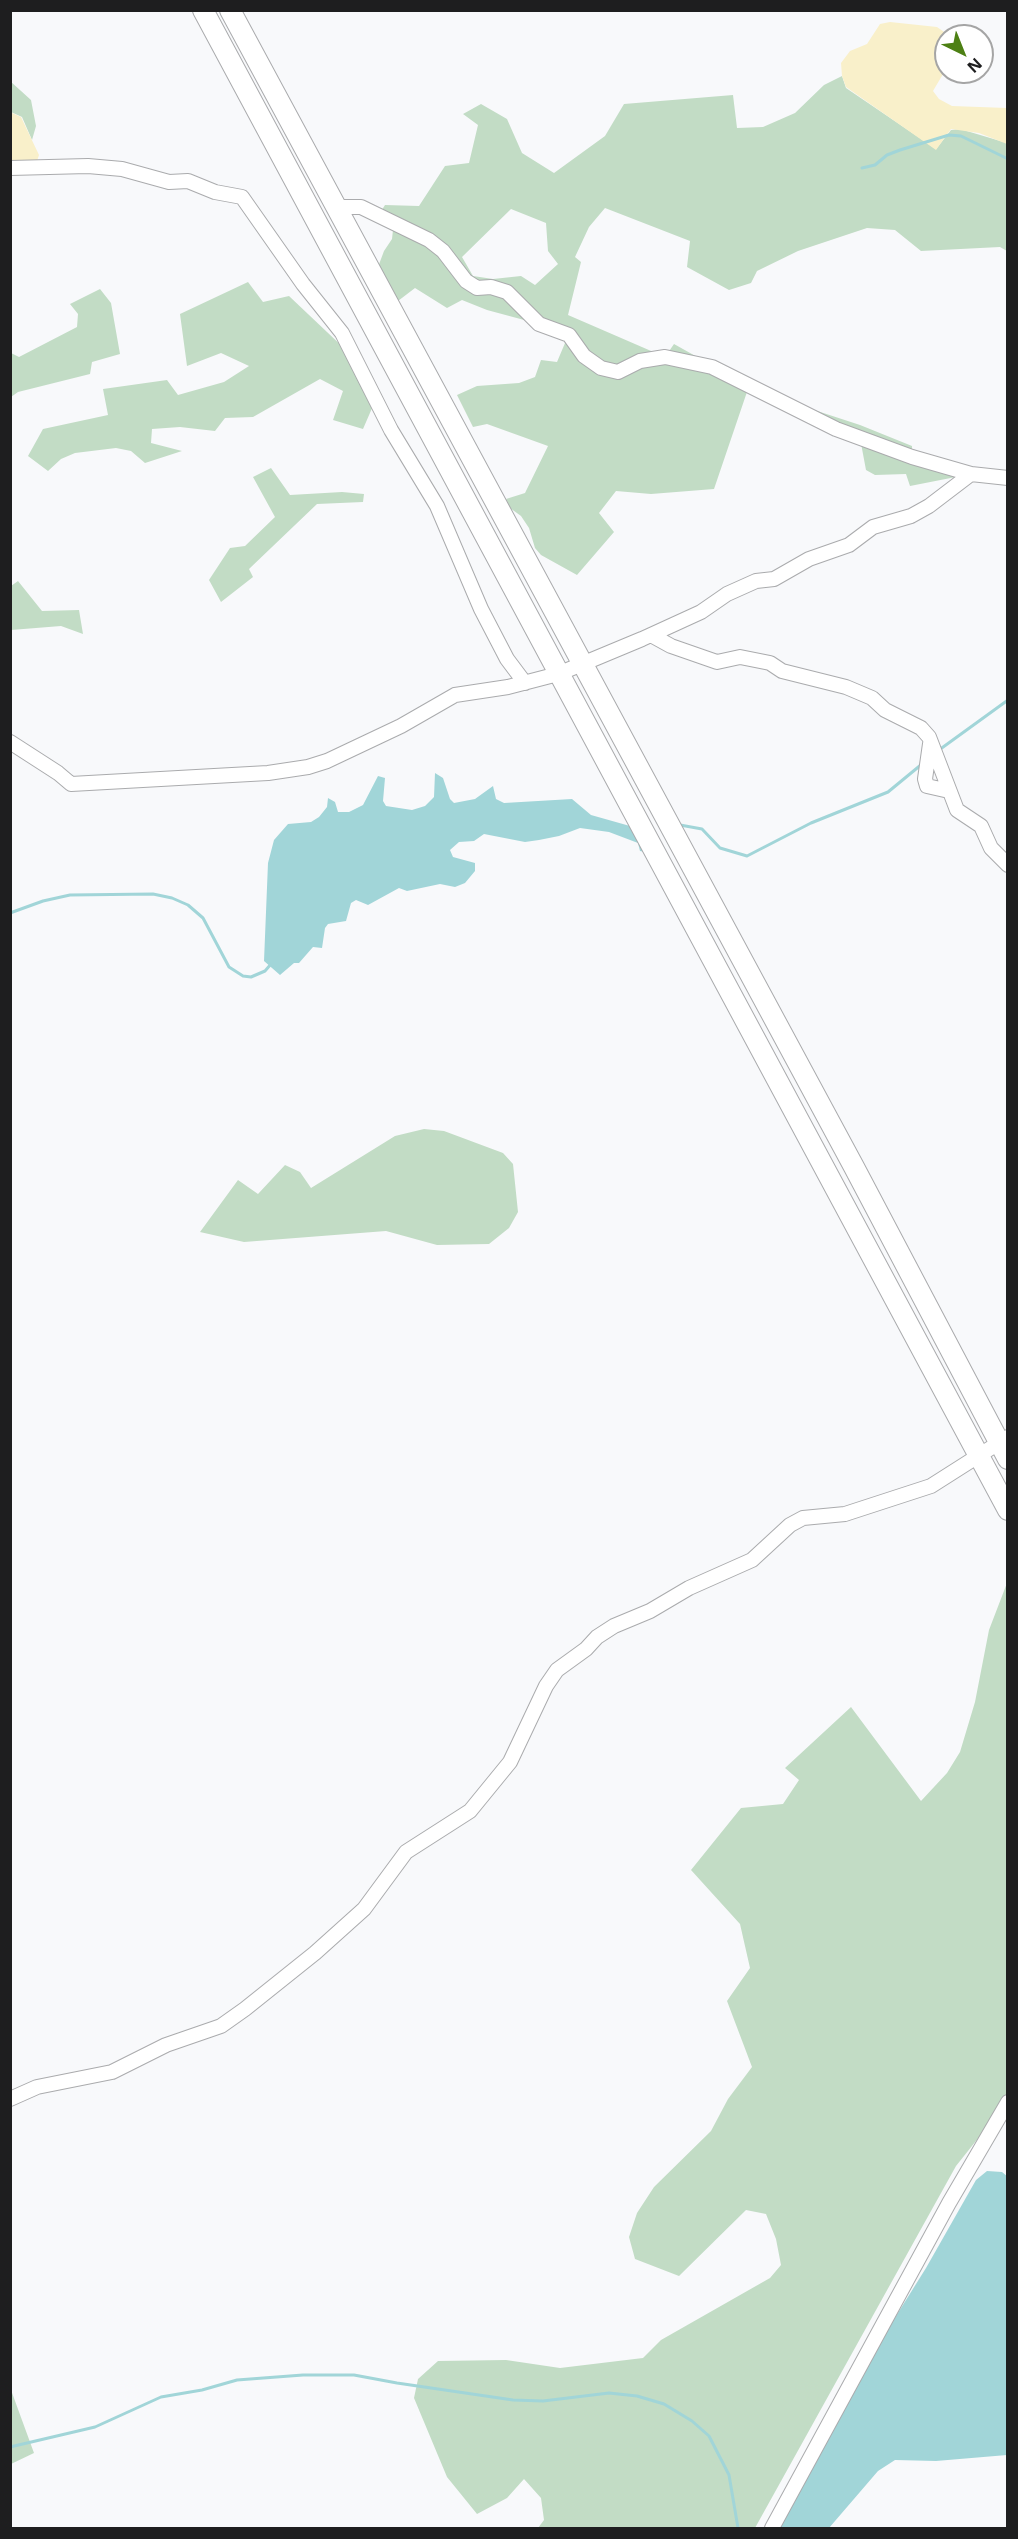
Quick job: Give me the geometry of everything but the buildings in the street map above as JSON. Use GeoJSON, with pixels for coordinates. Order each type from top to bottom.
{"type":"FeatureCollection","features":[{"type":"Feature","properties":{"kind":"highway"},"geometry":{"type":"LineString","coordinates":[[203,10],[1008,1510]]}},
{"type":"Feature","properties":{"kind":"highway"},"geometry":{"type":"LineString","coordinates":[[230,10],[1005,1446]]}},
{"type":"Feature","properties":{"kind":"street"},"geometry":{"type":"LineString","coordinates":[[10,168],[88,166],[122,169],[169,182],[188,182],[215,192],[242,197],[303,284],[342,333],[391,429],[437,506],[481,609],[507,659],[525,683]]}},
{"type":"Feature","properties":{"kind":"street"},"geometry":{"type":"LineString","coordinates":[[336,207],[361,207],[429,240],[443,250],[466,281],[477,288],[491,287],[507,292],[539,324],[569,336],[584,356],[601,368],[618,372],[640,361],[665,357],[712,366],[836,429],[912,457],[971,474],[1008,478]]}},
{"type":"Feature","properties":{"kind":"street"},"geometry":{"type":"LineString","coordinates":[[10,742],[71,784],[268,773],[308,768],[401,726],[455,695],[525,683],[558,674],[651,635],[701,612],[727,594],[756,581],[774,579],[809,558],[849,545],[873,527],[911,516],[929,506],[971,474]]}},
{"type":"Feature","properties":{"kind":"street"},"geometry":{"type":"LineString","coordinates":[[651,635],[671,646],[717,662],[740,657],[770,663],[782,671],[846,687],[872,698],[885,710],[921,728],[930,742],[925,779],[927,786],[949,791],[957,810],[981,826],[992,848],[1008,865]]}},
{"type":"Feature","properties":{"kind":"street"},"geometry":{"type":"LineString","coordinates":[[10,2099],[37,2087],[112,2072],[166,2045],[221,2026],[245,2009],[315,1953],[364,1909],[406,1852],[470,1811],[510,1762],[552,1678],[558,1670],[586,1650],[597,1637],[614,1626],[650,1611],[689,1588],[752,1560],[790,1525],[803,1518],[853,1512],[931,1486],[979,1456],[1005,1446]]}},
{"type":"Feature","properties":{"kind":"street"},"geometry":{"type":"LineString","coordinates":[[772,2529],[950,2203],[1008,2102]]}},
{"type":"Feature","properties":{"kind":"green space"},"geometry":{"type":"Polygon","coordinates":[[[842,76],[846,88],[936,149],[951,130],[960,129],[1007,143],[1007,251],[1000,247],[921,251],[895,230],[867,228],[798,251],[757,271],[751,283],[729,290],[687,267],[690,241],[605,208],[589,227],[575,257],[581,262],[568,315],[665,357],[674,344],[749,386],[714,489],[651,494],[616,491],[599,513],[614,532],[577,575],[541,555],[535,548],[529,528],[521,516],[510,508],[506,499],[525,493],[548,446],[487,424],[473,427],[457,395],[477,386],[519,383],[535,377],[541,360],[557,362],[568,336],[539,324],[487,310],[462,300],[447,308],[415,288],[398,301],[378,267],[392,239],[394,221],[375,221],[385,205],[419,206],[445,166],[469,163],[478,125],[463,114],[481,104],[507,119],[522,153],[554,173],[605,136],[624,104],[733,95],[737,128],[763,127],[795,113],[824,85],[842,76]],[[511,209],[462,257],[473,276],[493,279],[521,276],[535,285],[558,264],[548,251],[546,223],[511,209]]]}},
{"type":"Feature","properties":{"kind":"green space"},"geometry":{"type":"Polygon","coordinates":[[[10,81],[31,100],[36,126],[32,140],[22,117],[11,112],[10,81]]]}},
{"type":"Feature","properties":{"kind":"green space"},"geometry":{"type":"Polygon","coordinates":[[[248,282],[263,302],[289,296],[346,350],[351,366],[367,370],[376,399],[363,429],[333,420],[343,391],[320,379],[253,417],[225,418],[215,431],[180,427],[152,429],[151,443],[182,451],[145,463],[131,451],[116,448],[75,453],[61,459],[48,471],[28,456],[43,429],[108,415],[103,389],[167,380],[178,395],[224,382],[249,366],[221,353],[187,366],[180,314],[248,282]]]}},
{"type":"Feature","properties":{"kind":"green space"},"geometry":{"type":"Polygon","coordinates":[[[100,289],[111,303],[120,354],[92,362],[90,374],[18,392],[11,397],[11,353],[19,357],[77,327],[78,314],[70,304],[100,289]]]}},
{"type":"Feature","properties":{"kind":"green space"},"geometry":{"type":"Polygon","coordinates":[[[805,407],[860,425],[912,446],[912,457],[971,474],[910,486],[906,474],[875,475],[866,470],[860,438],[805,407]]]}},
{"type":"Feature","properties":{"kind":"green space"},"geometry":{"type":"Polygon","coordinates":[[[271,468],[290,495],[342,492],[364,494],[363,502],[317,504],[249,569],[253,577],[221,602],[209,580],[230,548],[245,546],[275,517],[253,477],[271,468]]]}},
{"type":"Feature","properties":{"kind":"green space"},"geometry":{"type":"Polygon","coordinates":[[[18,581],[42,611],[79,610],[83,634],[61,626],[11,630],[11,586],[18,581]]]}},
{"type":"Feature","properties":{"kind":"green space"},"geometry":{"type":"Polygon","coordinates":[[[424,1129],[444,1131],[503,1153],[513,1164],[518,1212],[509,1228],[489,1244],[437,1245],[386,1231],[244,1242],[200,1232],[238,1180],[258,1194],[285,1165],[300,1172],[311,1188],[395,1136],[424,1129]]]}},
{"type":"Feature","properties":{"kind":"green space"},"geometry":{"type":"Polygon","coordinates":[[[1007,1583],[1007,2102],[956,2166],[755,2528],[538,2528],[544,2520],[541,2498],[524,2479],[507,2498],[477,2514],[447,2477],[414,2398],[418,2379],[438,2361],[506,2360],[560,2368],[643,2358],[661,2340],[770,2278],[781,2265],[776,2239],[766,2214],[746,2210],[679,2276],[635,2259],[629,2237],[637,2213],[654,2187],[711,2131],[728,2099],[752,2067],[727,2001],[750,1968],[740,1924],[691,1870],[741,1808],[783,1804],[799,1780],[785,1768],[851,1707],[921,1801],[947,1773],[960,1752],[975,1702],[989,1630],[1007,1583]]]}},
{"type":"Feature","properties":{"kind":"green space"},"geometry":{"type":"Polygon","coordinates":[[[10,2390],[34,2453],[11,2464],[10,2390]]]}},
{"type":"Feature","properties":{"kind":"sand"},"geometry":{"type":"Polygon","coordinates":[[[890,22],[934,27],[934,84],[937,84],[933,91],[939,99],[952,106],[1007,108],[1007,144],[979,133],[951,129],[936,150],[846,87],[841,63],[850,51],[867,44],[880,24],[890,22]]]}},
{"type":"Feature","properties":{"kind":"sand"},"geometry":{"type":"Polygon","coordinates":[[[10,112],[21,117],[39,155],[35,167],[11,168],[10,112]]]}},
{"type":"Feature","properties":{"kind":"water"},"geometry":{"type":"Polygon","coordinates":[[[435,773],[443,778],[450,799],[454,803],[475,799],[493,786],[496,799],[504,803],[572,799],[591,815],[637,828],[650,853],[640,851],[638,843],[609,832],[580,828],[559,836],[525,842],[484,834],[474,841],[459,842],[450,850],[453,857],[475,863],[475,871],[465,883],[455,887],[440,884],[407,891],[399,888],[368,905],[356,900],[351,903],[346,921],[328,924],[325,928],[322,948],[313,947],[299,963],[294,963],[280,975],[264,961],[268,863],[274,840],[288,824],[311,822],[319,817],[327,807],[328,798],[335,802],[338,812],[349,812],[363,805],[378,776],[385,778],[383,801],[386,806],[412,810],[425,806],[434,797],[435,773]]]}},
{"type":"Feature","properties":{"kind":"water"},"geometry":{"type":"Polygon","coordinates":[[[987,2171],[1002,2172],[1008,2177],[1007,2455],[936,2461],[895,2460],[878,2471],[829,2528],[780,2528],[876,2348],[926,2268],[976,2180],[987,2171]]]}},
{"type":"Feature","properties":{"kind":"waterway"},"geometry":{"type":"LineString","coordinates":[[862,168],[875,165],[887,155],[900,150],[949,135],[961,136],[1008,159]]}},
{"type":"Feature","properties":{"kind":"waterway"},"geometry":{"type":"LineString","coordinates":[[939,750],[1008,700]]}},
{"type":"Feature","properties":{"kind":"waterway"},"geometry":{"type":"LineString","coordinates":[[680,825],[702,829],[720,848],[747,856],[811,823],[888,792],[922,764]]}},
{"type":"Feature","properties":{"kind":"waterway"},"geometry":{"type":"LineString","coordinates":[[10,913],[43,901],[70,895],[153,894],[172,898],[188,905],[203,918],[229,967],[243,976],[251,977],[265,971],[271,964]]}},
{"type":"Feature","properties":{"kind":"waterway"},"geometry":{"type":"LineString","coordinates":[[10,2447],[95,2427],[161,2397],[202,2390],[237,2380],[303,2375],[354,2375],[513,2400],[543,2401],[609,2393],[637,2396],[664,2404],[692,2421],[709,2436],[729,2475],[738,2528]]}}]}
